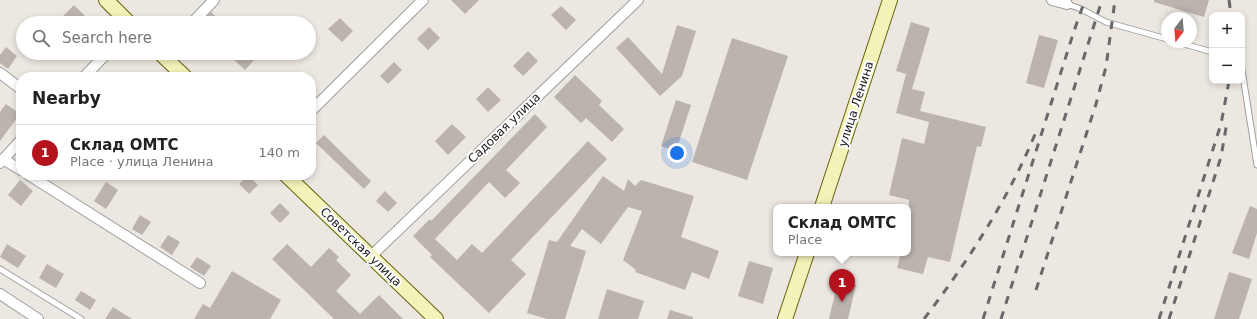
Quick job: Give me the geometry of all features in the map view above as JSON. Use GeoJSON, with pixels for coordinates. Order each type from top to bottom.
{"type":"FeatureCollection","features":[{"type":"Feature","properties":{"kind":"street"},"geometry":{"type":"LineString","coordinates":[[106,0],[122,16]]}},
{"type":"Feature","properties":{"kind":"street"},"geometry":{"type":"LineString","coordinates":[[199,16],[214,0]]}},
{"type":"Feature","properties":{"kind":"street"},"geometry":{"type":"LineString","coordinates":[[316,106],[423,0]]}},
{"type":"Feature","properties":{"kind":"street","name":"Садовая улица"},"geometry":{"type":"LineString","coordinates":[[370,257],[638,0]]}},
{"type":"Feature","properties":{"kind":"street","name":"улица Ленина"},"geometry":{"type":"LineString","coordinates":[[823,204],[890,0]]}},
{"type":"Feature","properties":{"kind":"street"},"geometry":{"type":"LineString","coordinates":[[1052,0],[1067,4]]}},
{"type":"Feature","properties":{"kind":"street"},"geometry":{"type":"LineString","coordinates":[[89,72],[100,60]]}},
{"type":"Feature","properties":{"kind":"street"},"geometry":{"type":"LineString","coordinates":[[168,60],[180,72]]}},
{"type":"Feature","properties":{"kind":"street"},"geometry":{"type":"LineString","coordinates":[[0,73],[16,85]]}},
{"type":"Feature","properties":{"kind":"street"},"geometry":{"type":"LineString","coordinates":[[16,146],[2,161],[16,168]]}},
{"type":"Feature","properties":{"kind":"street"},"geometry":{"type":"LineString","coordinates":[[37,180],[200,283]]}},
{"type":"Feature","properties":{"kind":"street","name":"Советская улица"},"geometry":{"type":"LineString","coordinates":[[291,180],[436,319]]}},
{"type":"Feature","properties":{"kind":"street"},"geometry":{"type":"LineString","coordinates":[[785,319],[806,256]]}},
{"type":"Feature","properties":{"kind":"street"},"geometry":{"type":"LineString","coordinates":[[0,294],[37,319]]}},
{"type":"Feature","properties":{"kind":"lane"},"geometry":{"type":"LineString","coordinates":[[1067,4],[1081,9],[1106,22],[1161,37]]}},
{"type":"Feature","properties":{"kind":"lane"},"geometry":{"type":"LineString","coordinates":[[1197,48],[1209,51]]}},
{"type":"Feature","properties":{"kind":"lane"},"geometry":{"type":"LineString","coordinates":[[1244,84],[1257,165]]}},
{"type":"Feature","properties":{"kind":"lane"},"geometry":{"type":"LineString","coordinates":[[0,269],[81,319]]}},
{"type":"Feature","properties":{"kind":"building"},"geometry":{"type":"Polygon","coordinates":[[[451,0],[479,0],[465,14],[451,0]]]}},
{"type":"Feature","properties":{"kind":"building"},"geometry":{"type":"Polygon","coordinates":[[[1154,0],[1209,0],[1204,17],[1197,15],[1197,12],[1187,12],[1154,2],[1154,0]]]}},
{"type":"Feature","properties":{"kind":"building"},"geometry":{"type":"Polygon","coordinates":[[[74,5],[85,16],[63,16],[74,5]]]}},
{"type":"Feature","properties":{"kind":"building"},"geometry":{"type":"Polygon","coordinates":[[[561,6],[576,20],[566,30],[551,15],[561,6]]]}},
{"type":"Feature","properties":{"kind":"building"},"geometry":{"type":"Polygon","coordinates":[[[211,12],[215,16],[207,16],[211,12]]]}},
{"type":"Feature","properties":{"kind":"building"},"geometry":{"type":"Polygon","coordinates":[[[340,18],[353,31],[342,42],[328,29],[340,18]]]}},
{"type":"Feature","properties":{"kind":"building"},"geometry":{"type":"Polygon","coordinates":[[[911,22],[930,28],[912,89],[925,92],[920,111],[986,127],[981,147],[977,146],[950,262],[928,257],[923,274],[897,268],[900,256],[911,256],[911,204],[909,204],[909,200],[889,195],[902,138],[924,144],[929,122],[896,113],[906,74],[896,71],[911,22]]]}},
{"type":"Feature","properties":{"kind":"building"},"geometry":{"type":"Polygon","coordinates":[[[677,25],[696,31],[682,76],[660,96],[616,48],[628,37],[662,74],[677,25]]]}},
{"type":"Feature","properties":{"kind":"building"},"geometry":{"type":"Polygon","coordinates":[[[429,27],[440,38],[428,50],[417,39],[429,27]]]}},
{"type":"Feature","properties":{"kind":"building"},"geometry":{"type":"Polygon","coordinates":[[[1039,35],[1058,40],[1044,88],[1026,83],[1039,35]]]}},
{"type":"Feature","properties":{"kind":"building"},"geometry":{"type":"Polygon","coordinates":[[[732,38],[788,56],[747,180],[692,162],[732,38]]]}},
{"type":"Feature","properties":{"kind":"building"},"geometry":{"type":"Polygon","coordinates":[[[6,47],[16,55],[16,57],[8,69],[0,63],[0,55],[6,47]]]}},
{"type":"Feature","properties":{"kind":"building"},"geometry":{"type":"Polygon","coordinates":[[[528,51],[538,61],[523,76],[513,66],[528,51]]]}},
{"type":"Feature","properties":{"kind":"building"},"geometry":{"type":"Polygon","coordinates":[[[234,60],[254,60],[245,70],[234,60]]]}},
{"type":"Feature","properties":{"kind":"building"},"geometry":{"type":"Polygon","coordinates":[[[394,62],[402,70],[388,84],[380,76],[394,62]]]}},
{"type":"Feature","properties":{"kind":"building"},"geometry":{"type":"Polygon","coordinates":[[[575,75],[602,101],[599,105],[624,129],[612,142],[586,118],[581,123],[554,97],[575,75]]]}},
{"type":"Feature","properties":{"kind":"building"},"geometry":{"type":"Polygon","coordinates":[[[488,87],[501,100],[488,112],[476,99],[488,87]]]}},
{"type":"Feature","properties":{"kind":"building"},"geometry":{"type":"Polygon","coordinates":[[[676,100],[691,105],[676,151],[661,146],[676,100]]]}},
{"type":"Feature","properties":{"kind":"building"},"geometry":{"type":"Polygon","coordinates":[[[6,104],[16,111],[16,119],[0,141],[0,112],[6,104]]]}},
{"type":"Feature","properties":{"kind":"building"},"geometry":{"type":"Polygon","coordinates":[[[535,114],[547,127],[506,170],[520,183],[505,198],[489,182],[435,239],[457,260],[472,244],[482,253],[588,141],[607,159],[511,260],[526,274],[489,313],[430,257],[432,255],[413,236],[430,219],[431,221],[535,114]]]}},
{"type":"Feature","properties":{"kind":"building"},"geometry":{"type":"Polygon","coordinates":[[[452,124],[466,137],[448,155],[435,141],[452,124]]]}},
{"type":"Feature","properties":{"kind":"building"},"geometry":{"type":"Polygon","coordinates":[[[324,135],[371,181],[364,189],[316,143],[324,135]]]}},
{"type":"Feature","properties":{"kind":"building"},"geometry":{"type":"Polygon","coordinates":[[[603,176],[624,191],[628,179],[635,186],[641,180],[694,196],[681,237],[719,251],[709,279],[692,272],[685,290],[635,272],[636,270],[623,260],[642,211],[628,207],[601,244],[582,229],[570,246],[586,251],[565,319],[547,319],[527,313],[549,240],[557,242],[603,176]]]}},
{"type":"Feature","properties":{"kind":"building"},"geometry":{"type":"Polygon","coordinates":[[[20,180],[33,191],[21,206],[8,195],[20,180]]]}},
{"type":"Feature","properties":{"kind":"building"},"geometry":{"type":"Polygon","coordinates":[[[243,180],[253,180],[258,185],[249,194],[239,184],[243,180]]]}},
{"type":"Feature","properties":{"kind":"building"},"geometry":{"type":"Polygon","coordinates":[[[106,182],[118,190],[106,209],[94,201],[106,182]]]}},
{"type":"Feature","properties":{"kind":"building"},"geometry":{"type":"Polygon","coordinates":[[[385,191],[397,203],[388,212],[376,201],[385,191]]]}},
{"type":"Feature","properties":{"kind":"building"},"geometry":{"type":"Polygon","coordinates":[[[280,203],[290,213],[280,223],[270,213],[280,203]]]}},
{"type":"Feature","properties":{"kind":"building"},"geometry":{"type":"Polygon","coordinates":[[[1250,206],[1257,209],[1257,233],[1249,259],[1232,253],[1250,206]]]}},
{"type":"Feature","properties":{"kind":"building"},"geometry":{"type":"Polygon","coordinates":[[[140,215],[151,222],[142,235],[132,229],[140,215]]]}},
{"type":"Feature","properties":{"kind":"building"},"geometry":{"type":"Polygon","coordinates":[[[168,235],[180,242],[172,255],[160,247],[168,235]]]}},
{"type":"Feature","properties":{"kind":"building"},"geometry":{"type":"Polygon","coordinates":[[[7,244],[26,256],[18,268],[0,257],[7,244]]]}},
{"type":"Feature","properties":{"kind":"building"},"geometry":{"type":"Polygon","coordinates":[[[287,244],[311,267],[329,248],[339,257],[336,260],[351,275],[336,291],[360,314],[379,295],[403,319],[334,319],[272,259],[287,244]]]}},
{"type":"Feature","properties":{"kind":"building"},"geometry":{"type":"Polygon","coordinates":[[[197,257],[211,266],[204,276],[190,267],[197,257]]]}},
{"type":"Feature","properties":{"kind":"building"},"geometry":{"type":"Polygon","coordinates":[[[749,261],[773,268],[763,304],[738,296],[749,261]]]}},
{"type":"Feature","properties":{"kind":"building"},"geometry":{"type":"Polygon","coordinates":[[[47,264],[64,274],[56,288],[39,278],[47,264]]]}},
{"type":"Feature","properties":{"kind":"building"},"geometry":{"type":"Polygon","coordinates":[[[232,271],[281,300],[270,319],[194,319],[203,304],[210,308],[232,271]]]}},
{"type":"Feature","properties":{"kind":"building"},"geometry":{"type":"Polygon","coordinates":[[[1229,272],[1252,279],[1239,319],[1214,319],[1229,272]]]}},
{"type":"Feature","properties":{"kind":"building"},"geometry":{"type":"Polygon","coordinates":[[[838,281],[856,285],[848,319],[829,319],[838,281]]]}},
{"type":"Feature","properties":{"kind":"building"},"geometry":{"type":"Polygon","coordinates":[[[607,289],[644,301],[638,319],[598,319],[607,289]]]}},
{"type":"Feature","properties":{"kind":"building"},"geometry":{"type":"Polygon","coordinates":[[[81,291],[96,300],[90,310],[75,300],[81,291]]]}},
{"type":"Feature","properties":{"kind":"building"},"geometry":{"type":"Polygon","coordinates":[[[113,307],[132,319],[105,319],[113,307]]]}},
{"type":"Feature","properties":{"kind":"building"},"geometry":{"type":"Polygon","coordinates":[[[670,310],[693,317],[693,319],[667,319],[670,310]]]}},
{"type":"Feature","properties":{"kind":"railway"},"geometry":{"type":"LineString","coordinates":[[983,319],[1085,0]]}},
{"type":"Feature","properties":{"kind":"railway"},"geometry":{"type":"LineString","coordinates":[[1001,319],[1102,0]]}},
{"type":"Feature","properties":{"kind":"railway"},"geometry":{"type":"LineString","coordinates":[[1036,290],[1096,104],[1106,67],[1115,0]]}},
{"type":"Feature","properties":{"kind":"railway"},"geometry":{"type":"LineString","coordinates":[[1229,0],[1231,12]]}},
{"type":"Feature","properties":{"kind":"railway"},"geometry":{"type":"LineString","coordinates":[[1159,319],[1221,124],[1228,84]]}},
{"type":"Feature","properties":{"kind":"railway"},"geometry":{"type":"LineString","coordinates":[[1169,319],[1221,157],[1227,122]]}},
{"type":"Feature","properties":{"kind":"railway"},"geometry":{"type":"LineString","coordinates":[[924,319],[956,275],[1000,206],[1036,132]]}},
{"type":"Feature","properties":{"kind":"place","name":"Склад ОМТС"},"geometry":{"type":"Point","coordinates":[842,302]}}]}
